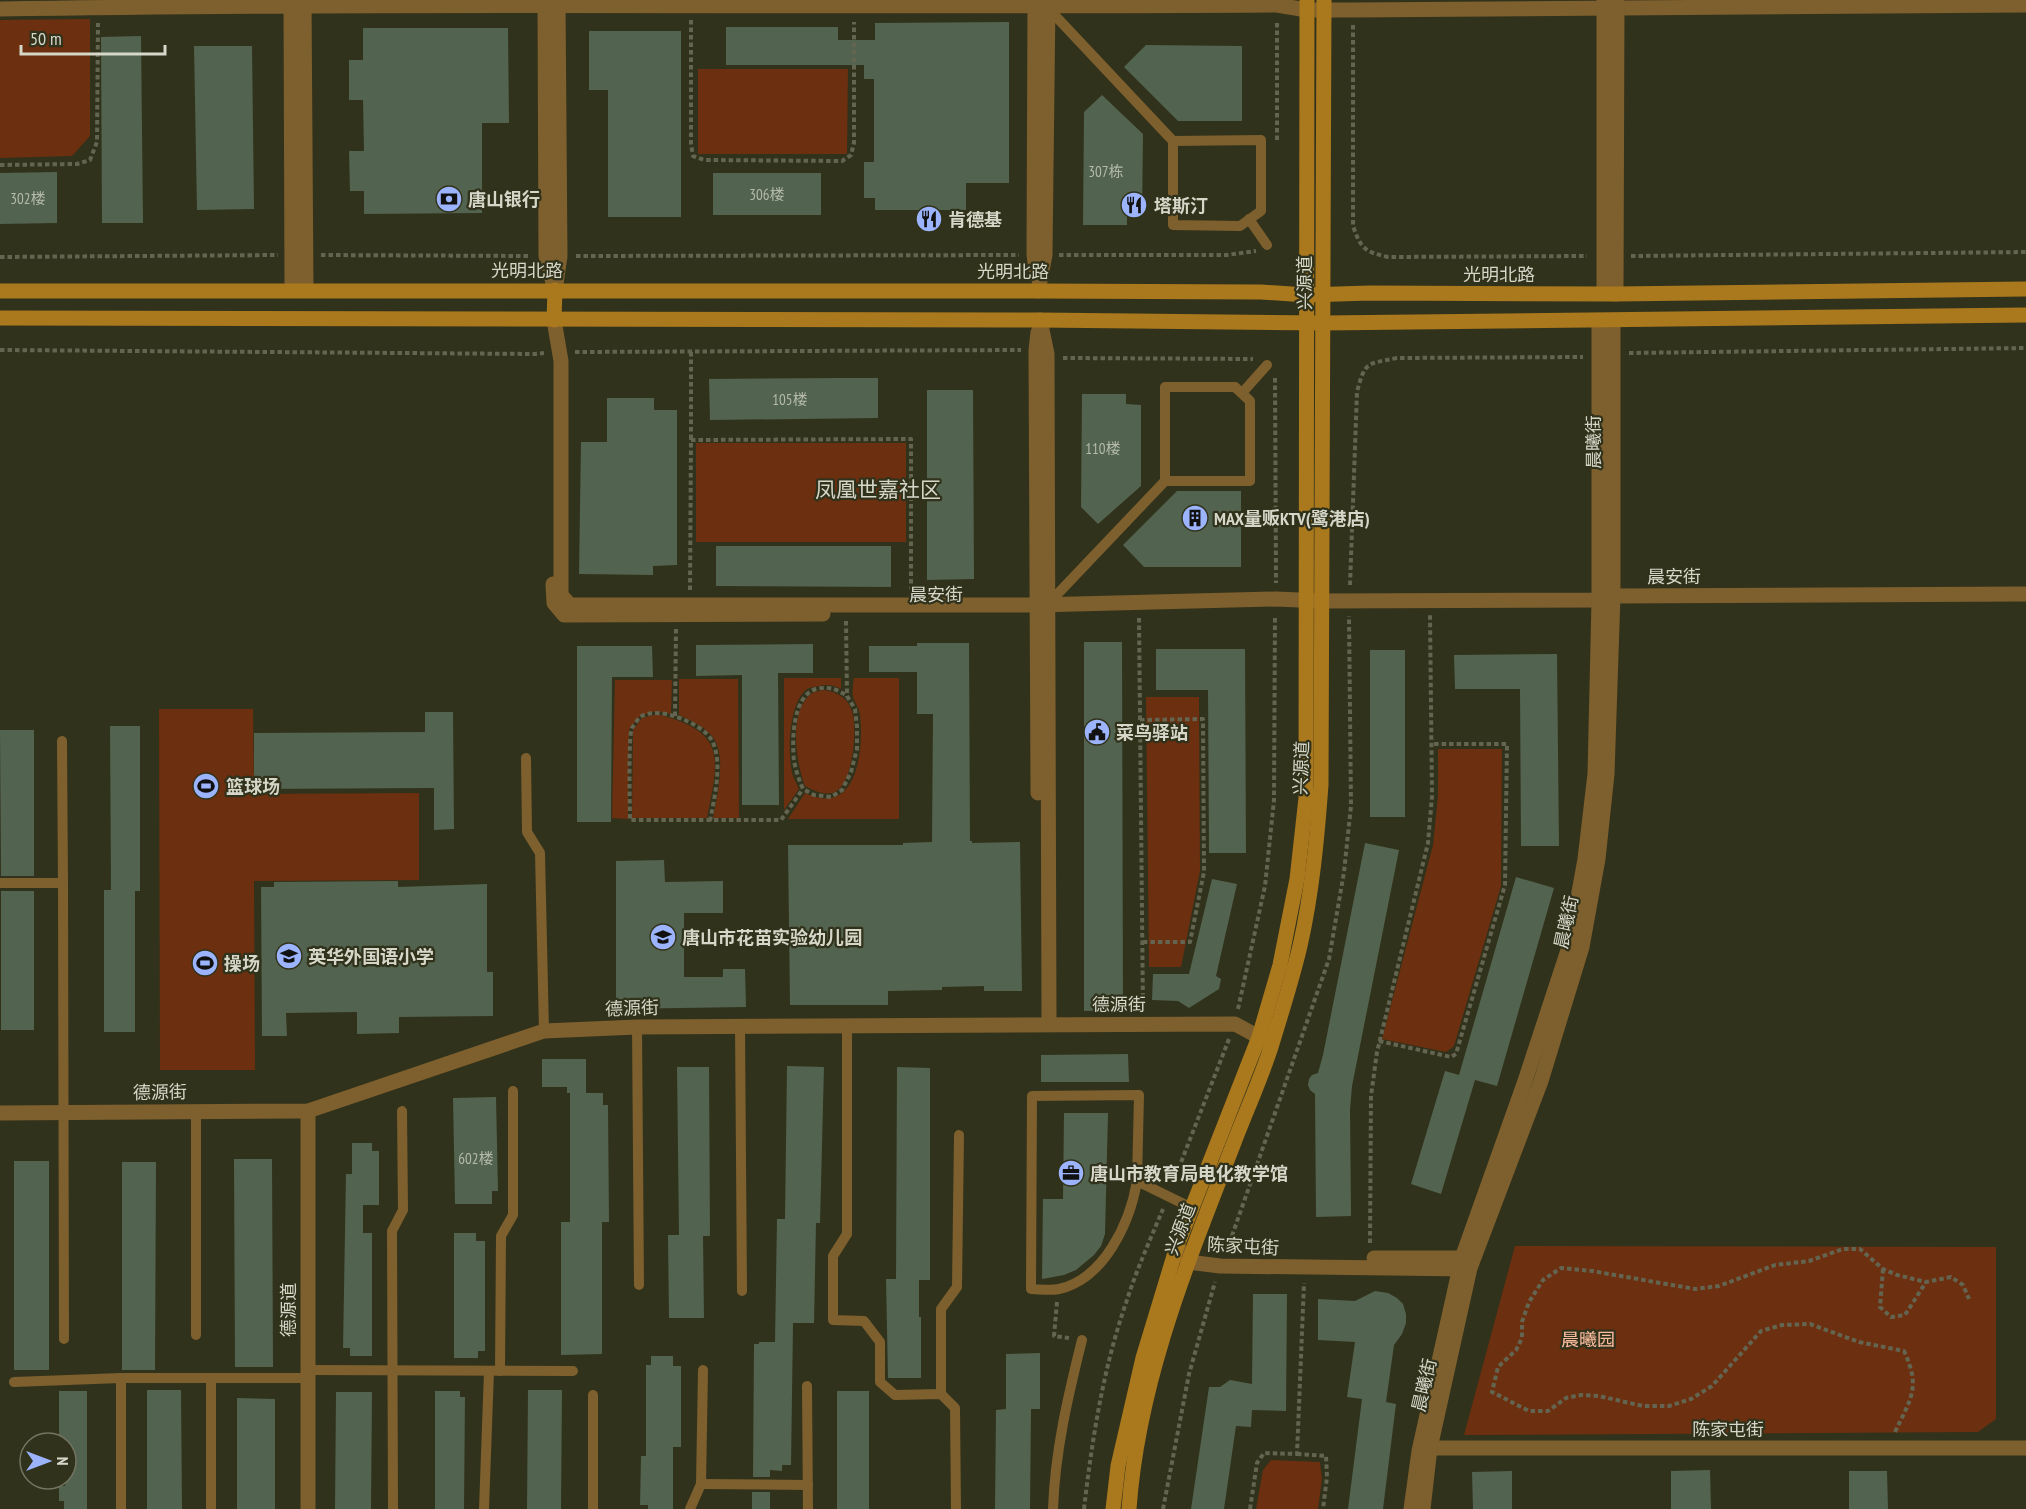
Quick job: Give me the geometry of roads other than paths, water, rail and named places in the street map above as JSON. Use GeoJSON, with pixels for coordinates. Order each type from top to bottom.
{"type":"FeatureCollection","features":[{"type":"Feature","properties":{"kind":"main road","name":"兴源道"},"geometry":{"type":"LineString","coordinates":[[1129,1509],[1140,1427],[1185,1254],[1192,1208],[1259,1037],[1280,964],[1298,879],[1306,798],[1307,5]]}},
{"type":"Feature","properties":{"kind":"main road","name":"兴源道"},"geometry":{"type":"LineString","coordinates":[[1113,1509],[1118,1466],[1143,1358],[1270,1048],[1300,947],[1314,868],[1322,785],[1324,5]]}},
{"type":"Feature","properties":{"kind":"main road","name":"光明北路"},"geometry":{"type":"LineString","coordinates":[[0,291],[1038,291],[1261,292],[1306,295],[2026,289]]}},
{"type":"Feature","properties":{"kind":"main road"},"geometry":{"type":"LineString","coordinates":[[554,320],[555,290]]}},
{"type":"Feature","properties":{"kind":"main road"},"geometry":{"type":"LineString","coordinates":[[0,318],[1040,320],[1323,323],[2026,315]]}},
{"type":"Feature","properties":{"kind":"street"},"geometry":{"type":"LineString","coordinates":[[298,3],[299,290]]}},
{"type":"Feature","properties":{"kind":"street"},"geometry":{"type":"LineString","coordinates":[[0,9],[298,3],[855,6],[1041,3],[2026,5]]}},
{"type":"Feature","properties":{"kind":"street"},"geometry":{"type":"LineString","coordinates":[[552,3],[555,290]]}},
{"type":"Feature","properties":{"kind":"street"},"geometry":{"type":"LineString","coordinates":[[1038,291],[1041,3]]}},
{"type":"Feature","properties":{"kind":"street"},"geometry":{"type":"LineString","coordinates":[[1610,4],[1610,294]]}},
{"type":"Feature","properties":{"kind":"street"},"geometry":{"type":"LineString","coordinates":[[554,320],[556,352],[561,361],[557,599]]}},
{"type":"Feature","properties":{"kind":"street"},"geometry":{"type":"LineString","coordinates":[[1040,320],[1045,1024]]}},
{"type":"Feature","properties":{"kind":"street","name":"晨曦街"},"geometry":{"type":"LineString","coordinates":[[1411,1509],[1419,1450],[1467,1263],[1541,1081],[1582,947],[1599,859],[1607,774],[1606,321]]}},
{"type":"Feature","properties":{"kind":"street","name":"晨安街"},"geometry":{"type":"LineString","coordinates":[[557,599],[564,615],[676,616],[1306,604],[1322,601],[2026,594]]}},
{"type":"Feature","properties":{"kind":"street","name":"晨安街"},"geometry":{"type":"LineString","coordinates":[[557,599],[570,604],[911,604],[1139,612],[1276,604]]}},
{"type":"Feature","properties":{"kind":"street","name":"德源街"},"geometry":{"type":"LineString","coordinates":[[0,1113],[308,1111],[544,1031],[637,1027],[1235,1024],[1259,1037],[1270,1048]]}},
{"type":"Feature","properties":{"kind":"street","name":"德源道"},"geometry":{"type":"LineString","coordinates":[[308,1111],[308,1509]]}},
{"type":"Feature","properties":{"kind":"street","name":"陈家屯街"},"geometry":{"type":"LineString","coordinates":[[1185,1254],[1222,1262],[1305,1267],[1467,1263]]}},
{"type":"Feature","properties":{"kind":"street","name":"陈家屯街"},"geometry":{"type":"LineString","coordinates":[[1222,1262],[1370,1258],[1467,1263]]}},
{"type":"Feature","properties":{"kind":"street","name":"晨曦街"},"geometry":{"type":"LineString","coordinates":[[1423,1509],[1430,1448],[1467,1263]]}},
{"type":"Feature","properties":{"kind":"street","name":"陈家屯街"},"geometry":{"type":"LineString","coordinates":[[1430,1448],[2026,1449]]}},
{"type":"Feature","properties":{"kind":"lane"},"geometry":{"type":"LineString","coordinates":[[1041,3],[1173,141],[1173,225],[1240,226],[1261,211],[1261,140],[1173,141]]}},
{"type":"Feature","properties":{"kind":"lane"},"geometry":{"type":"LineString","coordinates":[[1249,219],[1267,245]]}},
{"type":"Feature","properties":{"kind":"lane"},"geometry":{"type":"LineString","coordinates":[[1242,393],[1267,365]]}},
{"type":"Feature","properties":{"kind":"lane"},"geometry":{"type":"LineString","coordinates":[[1042,609],[1165,480],[1166,387],[1235,387],[1251,401],[1251,480],[1165,480]]}},
{"type":"Feature","properties":{"kind":"lane"},"geometry":{"type":"LineString","coordinates":[[62,741],[64,1339]]}},
{"type":"Feature","properties":{"kind":"lane"},"geometry":{"type":"LineString","coordinates":[[526,759],[527,832],[540,853],[544,1031]]}},
{"type":"Feature","properties":{"kind":"lane"},"geometry":{"type":"LineString","coordinates":[[0,883],[63,883]]}},
{"type":"Feature","properties":{"kind":"lane"},"geometry":{"type":"LineString","coordinates":[[847,1026],[847,1234],[833,1256],[833,1320],[864,1321],[880,1342],[880,1382],[895,1395],[940,1394],[955,1408],[956,1509]]}},
{"type":"Feature","properties":{"kind":"lane"},"geometry":{"type":"LineString","coordinates":[[637,1027],[639,1285]]}},
{"type":"Feature","properties":{"kind":"lane"},"geometry":{"type":"LineString","coordinates":[[740,1027],[742,1291]]}},
{"type":"Feature","properties":{"kind":"lane"},"geometry":{"type":"LineString","coordinates":[[484,1509],[495,1371],[501,1236],[513,1215],[513,1091]]}},
{"type":"Feature","properties":{"kind":"lane"},"geometry":{"type":"LineString","coordinates":[[1139,1095],[1137,1182],[1134,1199],[1123,1226],[1104,1262],[1085,1277],[1059,1289],[1031,1289],[1032,1096],[1139,1095]]}},
{"type":"Feature","properties":{"kind":"lane"},"geometry":{"type":"LineString","coordinates":[[196,1111],[196,1335]]}},
{"type":"Feature","properties":{"kind":"lane"},"geometry":{"type":"LineString","coordinates":[[393,1509],[392,1231],[403,1210],[402,1111]]}},
{"type":"Feature","properties":{"kind":"lane"},"geometry":{"type":"LineString","coordinates":[[940,1394],[941,1310],[957,1287],[959,1135]]}},
{"type":"Feature","properties":{"kind":"lane"},"geometry":{"type":"LineString","coordinates":[[1137,1182],[1192,1208]]}},
{"type":"Feature","properties":{"kind":"lane"},"geometry":{"type":"LineString","coordinates":[[1053,1509],[1054,1473],[1064,1411],[1082,1340]]}},
{"type":"Feature","properties":{"kind":"lane"},"geometry":{"type":"LineString","coordinates":[[14,1382],[122,1378],[211,1378],[393,1370],[573,1371]]}},
{"type":"Feature","properties":{"kind":"lane"},"geometry":{"type":"LineString","coordinates":[[690,1509],[701,1484],[703,1370]]}},
{"type":"Feature","properties":{"kind":"lane"},"geometry":{"type":"LineString","coordinates":[[121,1509],[122,1378]]}},
{"type":"Feature","properties":{"kind":"lane"},"geometry":{"type":"LineString","coordinates":[[211,1378],[211,1509]]}},
{"type":"Feature","properties":{"kind":"lane"},"geometry":{"type":"LineString","coordinates":[[807,1386],[808,1509]]}},
{"type":"Feature","properties":{"kind":"lane"},"geometry":{"type":"LineString","coordinates":[[593,1395],[593,1509]]}},
{"type":"Feature","properties":{"kind":"lane"},"geometry":{"type":"LineString","coordinates":[[701,1484],[808,1485]]}},
{"type":"Feature","properties":{"kind":"place","name":"唐山银行"},"geometry":{"type":"Point","coordinates":[449,199]}},
{"type":"Feature","properties":{"kind":"place","name":"塔斯汀"},"geometry":{"type":"Point","coordinates":[1134,205]}},
{"type":"Feature","properties":{"kind":"place","name":"肯德基"},"geometry":{"type":"Point","coordinates":[929,219]}},
{"type":"Feature","properties":{"kind":"place","name":"MAX量贩KTV(鹭港店)"},"geometry":{"type":"Point","coordinates":[1195,518]}},
{"type":"Feature","properties":{"kind":"place","name":"菜鸟驿站"},"geometry":{"type":"Point","coordinates":[1097,732]}},
{"type":"Feature","properties":{"kind":"place","name":"篮球场"},"geometry":{"type":"Point","coordinates":[206,786]}},
{"type":"Feature","properties":{"kind":"place","name":"唐山市花苗实验幼儿园"},"geometry":{"type":"Point","coordinates":[663,937]}},
{"type":"Feature","properties":{"kind":"place","name":"英华外国语小学"},"geometry":{"type":"Point","coordinates":[289,956]}},
{"type":"Feature","properties":{"kind":"place","name":"操场"},"geometry":{"type":"Point","coordinates":[205,963]}},
{"type":"Feature","properties":{"kind":"place","name":"唐山市教育局电化教学馆"},"geometry":{"type":"Point","coordinates":[1071,1173]}},
{"type":"Feature","properties":{"kind":"district","name":"凤凰世嘉社区"},"geometry":{"type":"Point","coordinates":[878,489]}},
{"type":"Feature","properties":{"kind":"park label","name":"晨曦园"},"geometry":{"type":"Point","coordinates":[1588,1339]}}]}
